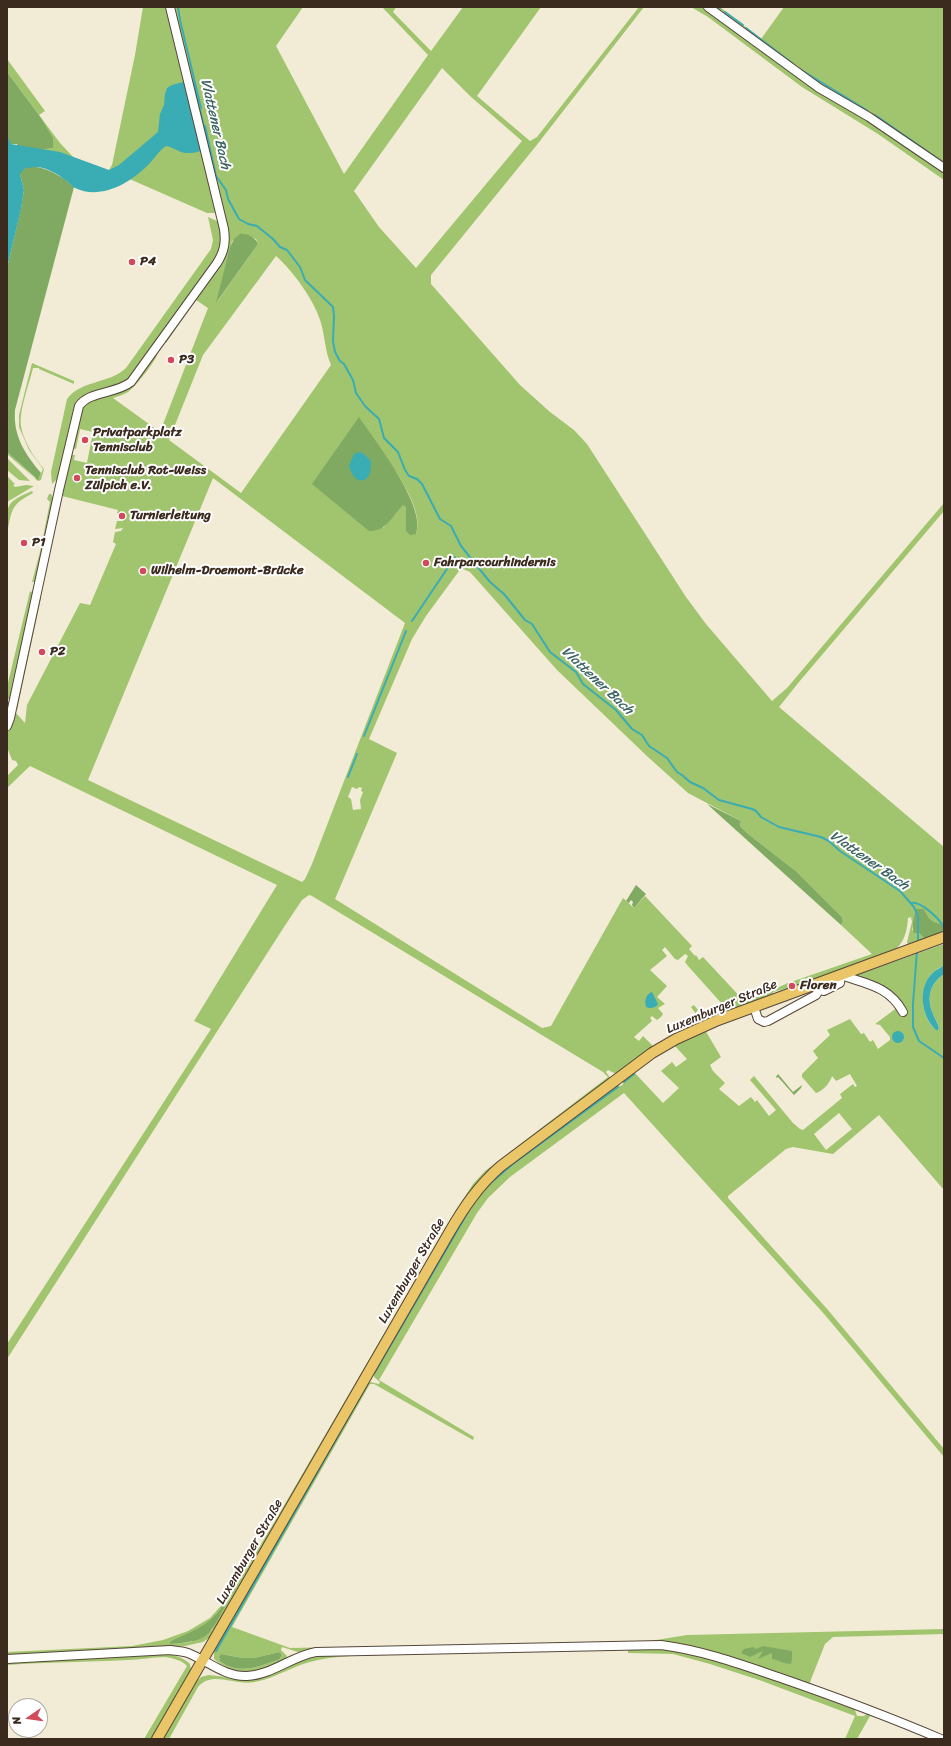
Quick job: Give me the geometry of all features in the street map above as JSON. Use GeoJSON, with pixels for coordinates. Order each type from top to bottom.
{"type":"FeatureCollection","features":[{"type":"Feature","properties":{"kind":"main road","name":"Luxemburger Straße"},"geometry":{"type":"LineString","coordinates":[[157,1739],[449,1232],[478,1188],[501,1166],[657,1050],[706,1025],[816,986],[841,975],[944,937]]}},
{"type":"Feature","properties":{"kind":"street"},"geometry":{"type":"LineString","coordinates":[[7,726],[79,406],[88,399],[124,387],[134,378],[219,259],[225,244],[222,220],[170,7]]}},
{"type":"Feature","properties":{"kind":"street"},"geometry":{"type":"LineString","coordinates":[[708,7],[814,84],[869,117],[944,168]]}},
{"type":"Feature","properties":{"kind":"street"},"geometry":{"type":"LineString","coordinates":[[841,975],[887,992],[895,999],[902,1012]]}},
{"type":"Feature","properties":{"kind":"street"},"geometry":{"type":"LineString","coordinates":[[754,1007],[758,1019],[764,1022],[768,1021],[816,995],[818,992],[816,986]]}},
{"type":"Feature","properties":{"kind":"street"},"geometry":{"type":"LineString","coordinates":[[7,1659],[161,1650],[183,1652],[225,1672],[247,1676],[266,1672],[299,1656],[316,1652],[661,1645],[685,1649],[734,1662],[863,1706],[941,1739]]}},
{"type":"Feature","properties":{"kind":"green space"},"geometry":{"type":"Polygon","coordinates":[[[143,7],[167,7],[217,211],[214,213],[207,213],[109,170],[112,165],[135,55],[143,7]]]}},
{"type":"Feature","properties":{"kind":"green space"},"geometry":{"type":"Polygon","coordinates":[[[172,7],[303,7],[276,46],[344,174],[428,55],[382,7],[396,7],[393,12],[431,51],[463,7],[541,7],[477,96],[530,141],[537,137],[639,7],[644,7],[536,146],[431,275],[431,284],[520,385],[550,412],[574,430],[587,444],[686,597],[706,624],[772,701],[787,688],[944,503],[944,511],[779,707],[944,847],[944,924],[931,921],[924,909],[915,911],[912,930],[919,933],[925,939],[944,931],[944,933],[908,945],[907,942],[912,922],[911,917],[908,918],[904,937],[896,949],[892,952],[795,988],[795,986],[773,992],[773,994],[756,1002],[755,1001],[731,1010],[723,1005],[688,966],[685,962],[688,956],[685,954],[678,960],[675,959],[665,947],[662,950],[667,956],[650,970],[667,986],[657,997],[665,1004],[658,1008],[663,1014],[657,1020],[652,1016],[650,1018],[652,1021],[634,1037],[639,1041],[643,1036],[654,1047],[620,1073],[614,1073],[608,1070],[606,1072],[611,1079],[490,1172],[210,1637],[203,1642],[185,1646],[7,1656],[7,1652],[132,1646],[163,1640],[188,1631],[210,1618],[228,1598],[275,1521],[456,1210],[473,1184],[485,1171],[608,1077],[603,1072],[309,895],[302,900],[284,927],[7,1359],[7,1344],[211,1029],[194,1021],[277,885],[30,766],[7,788],[7,776],[18,765],[16,761],[12,760],[7,747],[7,732],[16,713],[25,723],[27,705],[80,603],[90,605],[116,544],[113,542],[115,532],[121,531],[123,528],[115,529],[117,521],[122,521],[124,515],[117,513],[118,510],[62,496],[71,455],[75,455],[74,460],[87,463],[93,432],[80,429],[76,449],[71,448],[79,412],[89,401],[111,395],[158,352],[150,367],[132,389],[113,398],[160,432],[208,308],[196,300],[166,343],[165,340],[227,249],[172,7]],[[442,68],[354,191],[379,227],[416,268],[522,141],[470,96],[442,68]],[[244,234],[232,241],[217,302],[258,244],[256,239],[244,234]],[[276,256],[203,355],[169,440],[241,493],[331,365],[327,354],[321,323],[314,305],[303,287],[283,262],[276,256]],[[375,441],[383,528],[402,504],[406,506],[406,531],[416,534],[418,523],[416,511],[411,499],[397,473],[375,441]],[[213,478],[88,780],[302,882],[312,864],[405,623],[213,478]],[[463,569],[459,571],[426,616],[412,639],[369,739],[397,753],[335,899],[542,1028],[551,1026],[623,898],[634,908],[645,896],[692,946],[689,949],[695,956],[696,955],[699,960],[703,957],[745,1002],[788,983],[872,954],[841,925],[843,922],[842,917],[797,872],[747,833],[740,826],[741,821],[688,793],[648,757],[557,670],[470,572],[463,569]],[[352,787],[348,797],[351,799],[353,810],[361,809],[360,800],[363,792],[361,791],[362,788],[359,787],[357,789],[352,787]],[[225,1604],[211,1621],[202,1627],[171,1641],[171,1644],[191,1642],[212,1630],[225,1604]]]}},
{"type":"Feature","properties":{"kind":"green space"},"geometry":{"type":"Polygon","coordinates":[[[691,7],[704,7],[944,171],[944,180],[878,134],[802,87],[708,17],[691,7]]]}},
{"type":"Feature","properties":{"kind":"green space"},"geometry":{"type":"Polygon","coordinates":[[[713,7],[720,7],[761,39],[784,7],[944,7],[944,165],[830,91],[713,7]]]}},
{"type":"Feature","properties":{"kind":"green space"},"geometry":{"type":"Polygon","coordinates":[[[7,59],[45,111],[39,115],[7,72],[7,59]]]}},
{"type":"Feature","properties":{"kind":"green space"},"geometry":{"type":"Polygon","coordinates":[[[7,72],[39,115],[53,138],[53,148],[40,150],[37,167],[57,174],[74,187],[15,410],[18,436],[25,452],[41,473],[38,480],[7,452],[7,268],[24,190],[20,174],[17,144],[10,144],[7,135],[7,72]]]}},
{"type":"Feature","properties":{"kind":"green space"},"geometry":{"type":"Polygon","coordinates":[[[39,115],[60,143],[76,160],[78,170],[74,187],[65,179],[40,150],[53,148],[39,115]]]}},
{"type":"Feature","properties":{"kind":"green space"},"geometry":{"type":"Polygon","coordinates":[[[208,217],[219,222],[223,237],[222,250],[130,379],[126,382],[85,397],[59,477],[52,484],[51,472],[67,399],[80,388],[112,377],[126,368],[211,249],[213,240],[208,217]]]}},
{"type":"Feature","properties":{"kind":"green space"},"geometry":{"type":"Polygon","coordinates":[[[240,234],[251,236],[258,244],[216,303],[230,247],[234,239],[240,234]]]}},
{"type":"Feature","properties":{"kind":"green space"},"geometry":{"type":"Polygon","coordinates":[[[32,363],[74,381],[74,384],[39,368],[33,368],[21,413],[21,426],[24,437],[35,458],[29,450],[19,427],[19,415],[32,363]]]}},
{"type":"Feature","properties":{"kind":"green space"},"geometry":{"type":"Polygon","coordinates":[[[359,417],[387,457],[407,491],[414,507],[417,522],[416,534],[410,535],[406,531],[406,507],[403,505],[384,526],[375,531],[369,531],[312,484],[359,417]]]}},
{"type":"Feature","properties":{"kind":"green space"},"geometry":{"type":"Polygon","coordinates":[[[7,452],[35,478],[39,478],[43,469],[38,462],[44,469],[41,480],[38,481],[7,454],[7,452]]]}},
{"type":"Feature","properties":{"kind":"green space"},"geometry":{"type":"Polygon","coordinates":[[[7,458],[30,481],[19,480],[7,470],[7,458]]]}},
{"type":"Feature","properties":{"kind":"green space"},"geometry":{"type":"Polygon","coordinates":[[[7,476],[15,484],[13,485],[15,487],[26,485],[34,486],[7,502],[7,476]]]}},
{"type":"Feature","properties":{"kind":"green space"},"geometry":{"type":"Polygon","coordinates":[[[32,491],[33,493],[20,501],[13,509],[7,534],[7,517],[9,506],[16,499],[32,491]]]}},
{"type":"Feature","properties":{"kind":"green space"},"geometry":{"type":"Polygon","coordinates":[[[49,494],[51,494],[54,499],[36,582],[32,582],[40,552],[50,502],[47,499],[49,494]]]}},
{"type":"Feature","properties":{"kind":"green space"},"geometry":{"type":"Polygon","coordinates":[[[30,591],[33,593],[11,699],[7,699],[7,687],[30,591]]]}},
{"type":"Feature","properties":{"kind":"green space"},"geometry":{"type":"Polygon","coordinates":[[[41,598],[17,710],[15,709],[41,598]]]}},
{"type":"Feature","properties":{"kind":"green space"},"geometry":{"type":"Polygon","coordinates":[[[707,804],[741,821],[740,826],[747,833],[797,872],[842,917],[843,922],[841,925],[707,804]]]}},
{"type":"Feature","properties":{"kind":"green space"},"geometry":{"type":"Polygon","coordinates":[[[636,885],[646,894],[634,908],[631,900],[629,903],[626,901],[636,885]]]}},
{"type":"Feature","properties":{"kind":"green space"},"geometry":{"type":"Polygon","coordinates":[[[917,909],[924,909],[931,920],[944,924],[944,931],[925,939],[919,933],[914,933],[913,922],[915,911],[917,909]]]}},
{"type":"Feature","properties":{"kind":"green space"},"geometry":{"type":"Polygon","coordinates":[[[944,944],[944,965],[929,977],[925,985],[923,999],[925,1014],[932,1026],[937,1031],[939,1027],[930,1004],[930,992],[935,982],[944,974],[944,1190],[879,1115],[833,1154],[793,1147],[786,1149],[728,1196],[728,1198],[828,1310],[944,1449],[944,1457],[825,1315],[624,1093],[510,1177],[488,1198],[477,1213],[379,1380],[474,1437],[473,1440],[374,1384],[370,1384],[232,1627],[290,1648],[650,1641],[687,1635],[944,1629],[944,1634],[833,1637],[825,1644],[810,1682],[811,1684],[799,1682],[747,1664],[695,1649],[659,1643],[325,1648],[298,1652],[282,1647],[281,1650],[287,1656],[286,1658],[267,1667],[250,1672],[233,1670],[224,1666],[214,1659],[214,1648],[366,1384],[370,1382],[379,1384],[380,1382],[374,1377],[373,1370],[465,1211],[472,1201],[496,1175],[616,1085],[621,1086],[624,1079],[634,1072],[663,1103],[679,1088],[661,1071],[672,1062],[676,1067],[687,1059],[674,1045],[705,1030],[721,1057],[710,1065],[713,1071],[725,1083],[719,1089],[739,1106],[751,1097],[755,1102],[757,1100],[769,1116],[776,1110],[750,1080],[754,1076],[793,1123],[803,1130],[842,1098],[840,1094],[853,1084],[855,1087],[857,1086],[850,1074],[836,1081],[832,1076],[826,1086],[816,1093],[802,1077],[802,1074],[818,1058],[813,1051],[830,1035],[827,1030],[850,1019],[861,1034],[864,1033],[870,1042],[873,1040],[878,1049],[890,1040],[890,1037],[880,1025],[875,1024],[898,1007],[902,1016],[905,1014],[895,999],[883,989],[860,979],[851,977],[944,944]],[[839,1113],[814,1134],[826,1150],[852,1129],[839,1113]],[[279,1652],[254,1658],[243,1658],[221,1654],[219,1656],[220,1661],[227,1666],[242,1669],[257,1667],[280,1659],[282,1654],[279,1652]]]}},
{"type":"Feature","properties":{"kind":"green space"},"geometry":{"type":"Polygon","coordinates":[[[853,981],[880,989],[893,999],[898,1007],[887,995],[853,981]]]}},
{"type":"Feature","properties":{"kind":"green space"},"geometry":{"type":"Polygon","coordinates":[[[694,1005],[698,1010],[696,1012],[702,1019],[702,1022],[689,1028],[685,1019],[696,1014],[691,1007],[694,1005]]]}},
{"type":"Feature","properties":{"kind":"green space"},"geometry":{"type":"Polygon","coordinates":[[[778,1074],[793,1092],[802,1085],[801,1088],[794,1095],[778,1077],[776,1077],[778,1074]]]}},
{"type":"Feature","properties":{"kind":"green space"},"geometry":{"type":"Polygon","coordinates":[[[226,1604],[216,1624],[206,1635],[193,1641],[170,1644],[171,1641],[206,1623],[223,1605],[226,1604]]]}},
{"type":"Feature","properties":{"kind":"green space"},"geometry":{"type":"Polygon","coordinates":[[[763,1646],[792,1651],[791,1664],[772,1659],[772,1653],[758,1659],[763,1651],[750,1657],[741,1653],[744,1649],[753,1647],[756,1649],[763,1646]]]}},
{"type":"Feature","properties":{"kind":"green space"},"geometry":{"type":"Polygon","coordinates":[[[615,1648],[668,1649],[719,1661],[854,1707],[857,1716],[864,1716],[868,1713],[881,1718],[870,1716],[857,1739],[845,1739],[855,1716],[762,1681],[673,1654],[628,1653],[628,1649],[436,1653],[329,1658],[310,1662],[255,1682],[247,1683],[217,1679],[210,1680],[204,1682],[198,1687],[169,1739],[161,1739],[193,1685],[201,1677],[209,1675],[243,1679],[308,1656],[615,1648]]]}},
{"type":"Feature","properties":{"kind":"green space"},"geometry":{"type":"Polygon","coordinates":[[[279,1652],[282,1654],[280,1659],[257,1667],[242,1669],[227,1666],[220,1661],[219,1656],[221,1654],[243,1658],[254,1658],[279,1652]]]}},
{"type":"Feature","properties":{"kind":"green space"},"geometry":{"type":"Polygon","coordinates":[[[160,1653],[180,1657],[190,1664],[191,1670],[152,1739],[144,1739],[187,1666],[180,1661],[165,1657],[155,1657],[133,1660],[7,1665],[7,1662],[160,1653]]]}},
{"type":"Feature","properties":{"kind":"green space"},"geometry":{"type":"Polygon","coordinates":[[[811,1684],[864,1703],[944,1736],[944,1738],[864,1705],[816,1688],[811,1684]]]}},
{"type":"Feature","properties":{"kind":"green space"},"geometry":{"type":"Polygon","coordinates":[[[882,1718],[935,1739],[929,1739],[882,1718]]]}},
{"type":"Feature","properties":{"kind":"water"},"geometry":{"type":"Polygon","coordinates":[[[194,79],[210,149],[188,153],[166,146],[140,173],[132,179],[104,191],[85,191],[75,188],[59,176],[45,169],[37,167],[25,168],[20,174],[24,190],[7,268],[7,135],[11,144],[60,152],[109,170],[119,165],[158,132],[160,114],[164,105],[167,88],[172,85],[194,79]]]}},
{"type":"Feature","properties":{"kind":"water"},"geometry":{"type":"Polygon","coordinates":[[[359,452],[364,454],[371,461],[369,475],[363,480],[355,478],[349,466],[354,454],[359,452]]]}},
{"type":"Feature","properties":{"kind":"water"},"geometry":{"type":"Polygon","coordinates":[[[944,965],[944,974],[935,982],[930,992],[930,1004],[939,1028],[937,1031],[928,1020],[925,1013],[923,998],[926,983],[931,975],[944,965]]]}},
{"type":"Feature","properties":{"kind":"water"},"geometry":{"type":"Polygon","coordinates":[[[652,992],[658,1004],[654,1007],[648,1008],[645,1005],[645,1000],[648,994],[652,992]]]}},
{"type":"Feature","properties":{"kind":"water"},"geometry":{"type":"Polygon","coordinates":[[[896,1031],[900,1031],[904,1037],[900,1043],[896,1043],[892,1039],[892,1035],[896,1031]]]}},
{"type":"Feature","properties":{"kind":"waterway","name":"Vlattener Bach"},"geometry":{"type":"LineString","coordinates":[[178,7],[201,108]]}},
{"type":"Feature","properties":{"kind":"waterway"},"geometry":{"type":"LineString","coordinates":[[725,12],[743,25]]}},
{"type":"Feature","properties":{"kind":"waterway"},"geometry":{"type":"LineString","coordinates":[[746,28],[792,63]]}},
{"type":"Feature","properties":{"kind":"waterway"},"geometry":{"type":"LineString","coordinates":[[798,68],[868,111]]}},
{"type":"Feature","properties":{"kind":"waterway"},"geometry":{"type":"LineString","coordinates":[[875,115],[944,163]]}},
{"type":"Feature","properties":{"kind":"waterway","name":"Vlattener Bach"},"geometry":{"type":"LineString","coordinates":[[205,126],[216,176],[226,190],[228,199],[239,219],[248,224],[257,226],[280,247],[287,250],[300,267],[305,280],[333,307],[333,341],[335,352],[353,380],[356,393],[365,406],[379,419],[384,438],[398,452],[409,476],[417,479],[422,484],[440,519],[451,526],[461,546],[490,582],[504,594],[525,620],[532,624],[550,652],[576,672],[583,684],[616,710],[632,729],[642,735],[649,746],[667,758],[677,772],[690,782],[703,788],[719,800],[756,811],[761,817],[779,827],[821,837],[829,841],[840,851],[900,891],[914,907],[918,916],[918,944]]}},
{"type":"Feature","properties":{"kind":"waterway"},"geometry":{"type":"LineString","coordinates":[[412,621],[455,557]]}},
{"type":"Feature","properties":{"kind":"waterway"},"geometry":{"type":"LineString","coordinates":[[364,736],[406,631]]}},
{"type":"Feature","properties":{"kind":"waterway"},"geometry":{"type":"LineString","coordinates":[[348,777],[357,754]]}},
{"type":"Feature","properties":{"kind":"waterway"},"geometry":{"type":"LineString","coordinates":[[911,903],[920,905],[930,911],[939,920],[944,928]]}},
{"type":"Feature","properties":{"kind":"waterway","name":"Vlattener Bach"},"geometry":{"type":"LineString","coordinates":[[917,950],[913,1027],[919,1041],[944,1058]]}},
{"type":"Feature","properties":{"kind":"waterway"},"geometry":{"type":"LineString","coordinates":[[624,1082],[634,1074]]}},
{"type":"Feature","properties":{"kind":"waterway"},"geometry":{"type":"LineString","coordinates":[[487,1186],[514,1163],[618,1087]]}},
{"type":"Feature","properties":{"kind":"waterway"},"geometry":{"type":"LineString","coordinates":[[375,1372],[468,1212]]}},
{"type":"Feature","properties":{"kind":"waterway"},"geometry":{"type":"LineString","coordinates":[[216,1651],[367,1385]]}},
{"type":"Feature","properties":{"kind":"place","name":"P4"},"geometry":{"type":"Point","coordinates":[132,262]}},
{"type":"Feature","properties":{"kind":"place","name":"P3"},"geometry":{"type":"Point","coordinates":[171,360]}},
{"type":"Feature","properties":{"kind":"place","name":"Privatparkplatz Tennisclub"},"geometry":{"type":"Point","coordinates":[85,440]}},
{"type":"Feature","properties":{"kind":"place","name":"Tennisclub Rot-Weiss Zülpich e.V."},"geometry":{"type":"Point","coordinates":[77,478]}},
{"type":"Feature","properties":{"kind":"place","name":"Turnierleitung"},"geometry":{"type":"Point","coordinates":[122,516]}},
{"type":"Feature","properties":{"kind":"place","name":"P1"},"geometry":{"type":"Point","coordinates":[24,543]}},
{"type":"Feature","properties":{"kind":"place","name":"Fahrparcourhindernis"},"geometry":{"type":"Point","coordinates":[426,563]}},
{"type":"Feature","properties":{"kind":"place","name":"Wilhelm-Droemont-Brücke"},"geometry":{"type":"Point","coordinates":[143,571]}},
{"type":"Feature","properties":{"kind":"place","name":"P2"},"geometry":{"type":"Point","coordinates":[42,652]}},
{"type":"Feature","properties":{"kind":"place","name":"Floren"},"geometry":{"type":"Point","coordinates":[792,986]}}]}
